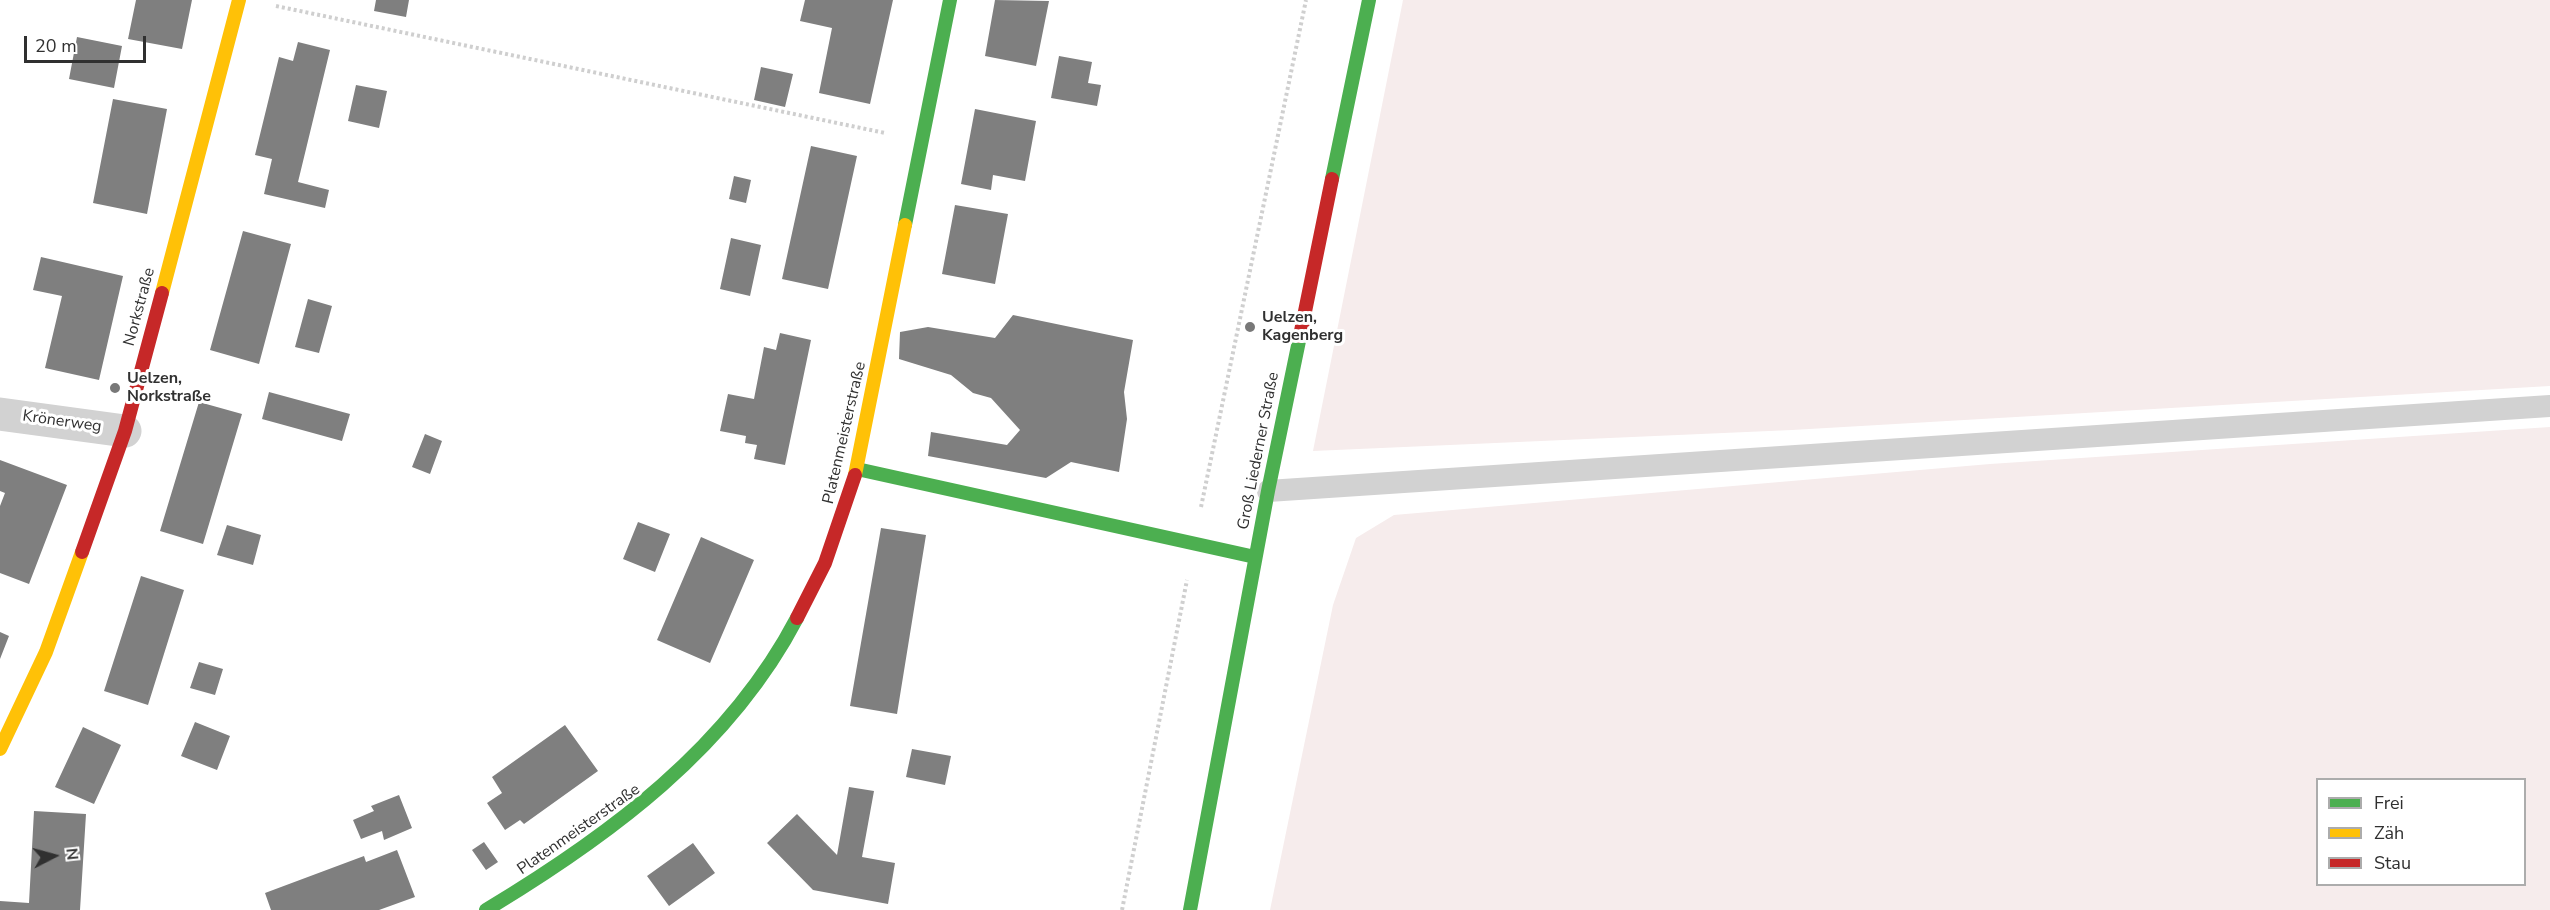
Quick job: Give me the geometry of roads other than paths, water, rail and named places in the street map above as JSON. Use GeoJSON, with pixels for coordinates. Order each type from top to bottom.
{"type":"FeatureCollection","features":[{"type":"Feature","properties":{"kind":"street","name":"Norkstraße"},"geometry":{"type":"LineString","coordinates":[[0,749],[46,652],[124,431],[239,0]]}},
{"type":"Feature","properties":{"kind":"street","name":"Platenmeisterstraße"},"geometry":{"type":"LineString","coordinates":[[486,910],[532,884],[596,841],[657,794],[696,757],[732,716],[765,672],[795,624],[820,574],[857,469],[950,0]]}},
{"type":"Feature","properties":{"kind":"street","name":"Groß Liederner Straße"},"geometry":{"type":"LineString","coordinates":[[1190,910],[1255,557],[1369,0]]}},
{"type":"Feature","properties":{"kind":"street","name":"Krönerweg"},"geometry":{"type":"LineString","coordinates":[[0,414],[124,431]]}},
{"type":"Feature","properties":{"kind":"street"},"geometry":{"type":"LineString","coordinates":[[857,469],[1255,557]]}},
{"type":"Feature","properties":{"kind":"lane"},"geometry":{"type":"LineString","coordinates":[[1268,491],[2550,406]]}},
{"type":"Feature","properties":{"kind":"place","name":"Uelzen, Kagenberg"},"geometry":{"type":"Point","coordinates":[1250,327]}},
{"type":"Feature","properties":{"kind":"place","name":"Uelzen, Norkstraße"},"geometry":{"type":"Point","coordinates":[115,388]}}]}
